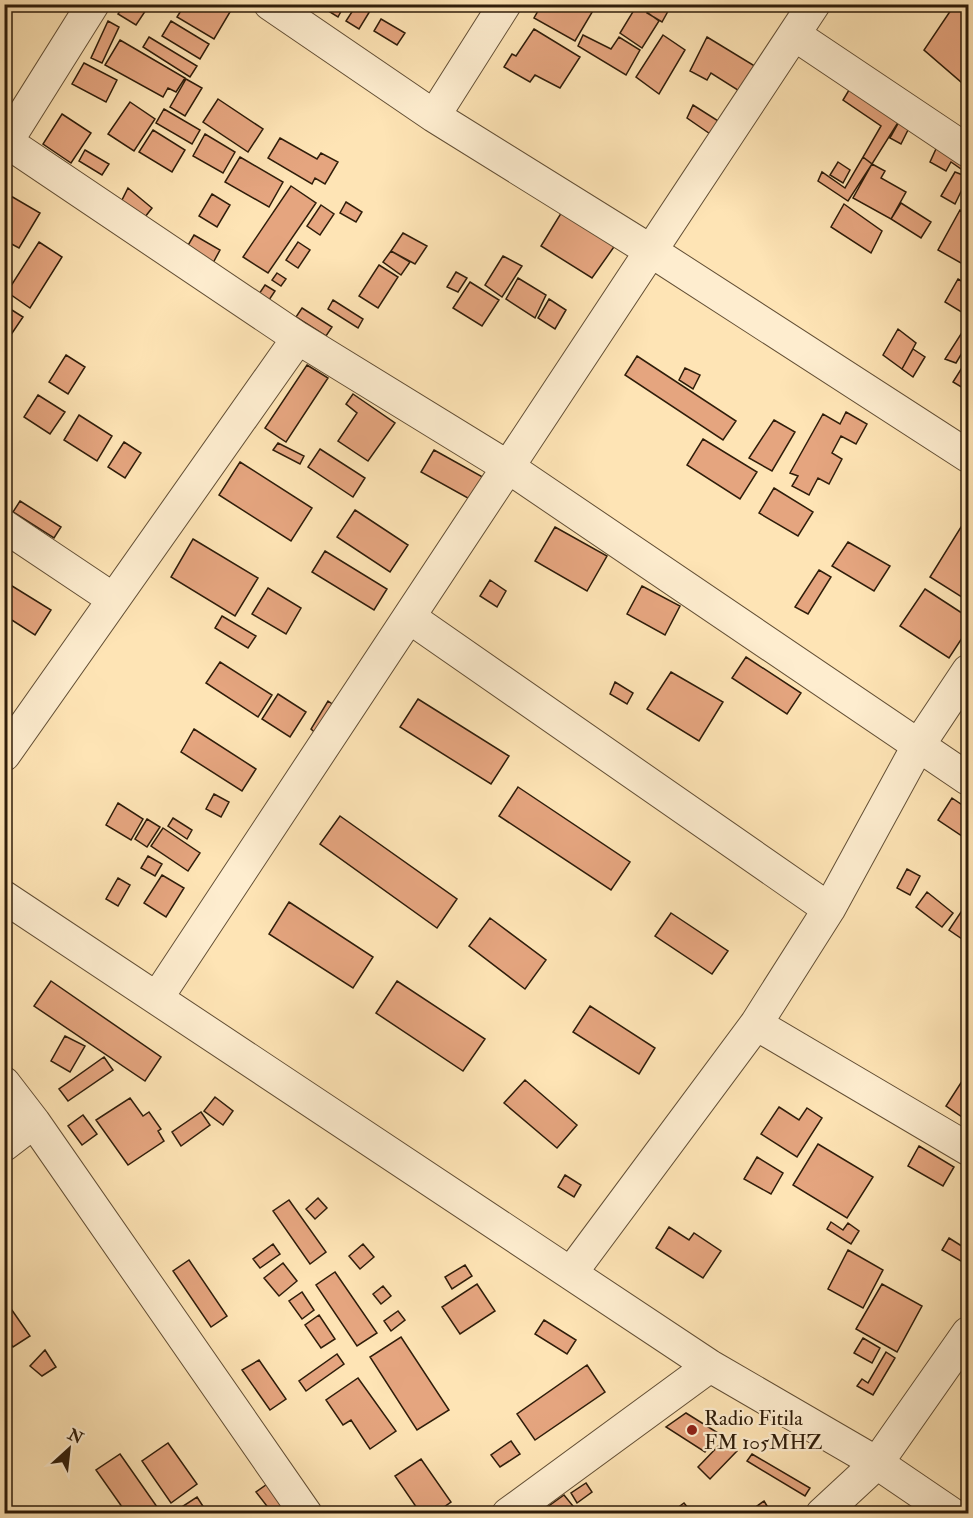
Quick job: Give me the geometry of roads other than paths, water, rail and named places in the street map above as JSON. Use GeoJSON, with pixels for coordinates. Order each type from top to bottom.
{"type":"FeatureCollection","features":[{"type":"Feature","properties":{"kind":"street"},"geometry":{"type":"LineString","coordinates":[[93,4],[6,144],[298,338],[508,467],[969,779]]}},
{"type":"Feature","properties":{"kind":"street"},"geometry":{"type":"LineString","coordinates":[[270,4],[434,116],[651,251],[969,456]]}},
{"type":"Feature","properties":{"kind":"street"},"geometry":{"type":"LineString","coordinates":[[434,116],[505,4]]}},
{"type":"Feature","properties":{"kind":"street"},"geometry":{"type":"LineString","coordinates":[[157,998],[814,4]]}},
{"type":"Feature","properties":{"kind":"street"},"geometry":{"type":"LineString","coordinates":[[795,35],[969,151]]}},
{"type":"Feature","properties":{"kind":"street"},"geometry":{"type":"LineString","coordinates":[[4,755],[298,338]]}},
{"type":"Feature","properties":{"kind":"street"},"geometry":{"type":"LineString","coordinates":[[4,526],[113,599]]}},
{"type":"Feature","properties":{"kind":"street"},"geometry":{"type":"LineString","coordinates":[[409,617],[829,909]]}},
{"type":"Feature","properties":{"kind":"street"},"geometry":{"type":"LineString","coordinates":[[571,1273],[756,1024],[829,909],[918,746],[969,671]]}},
{"type":"Feature","properties":{"kind":"street"},"geometry":{"type":"LineString","coordinates":[[4,897],[710,1366],[877,1464],[952,1514]]}},
{"type":"Feature","properties":{"kind":"street"},"geometry":{"type":"LineString","coordinates":[[756,1024],[969,1149]]}},
{"type":"Feature","properties":{"kind":"street"},"geometry":{"type":"LineString","coordinates":[[4,1083],[34,1122],[306,1514]]}},
{"type":"Feature","properties":{"kind":"street"},"geometry":{"type":"LineString","coordinates":[[4,1144],[34,1122]]}},
{"type":"Feature","properties":{"kind":"street"},"geometry":{"type":"LineString","coordinates":[[822,1514],[877,1464],[969,1333]]}},
{"type":"Feature","properties":{"kind":"street"},"geometry":{"type":"LineString","coordinates":[[508,1514],[710,1366]]}},
{"type":"Feature","properties":{"kind":"place","name":"Radio Fitila FM 105MHZ"},"geometry":{"type":"Point","coordinates":[692,1430]}}]}
